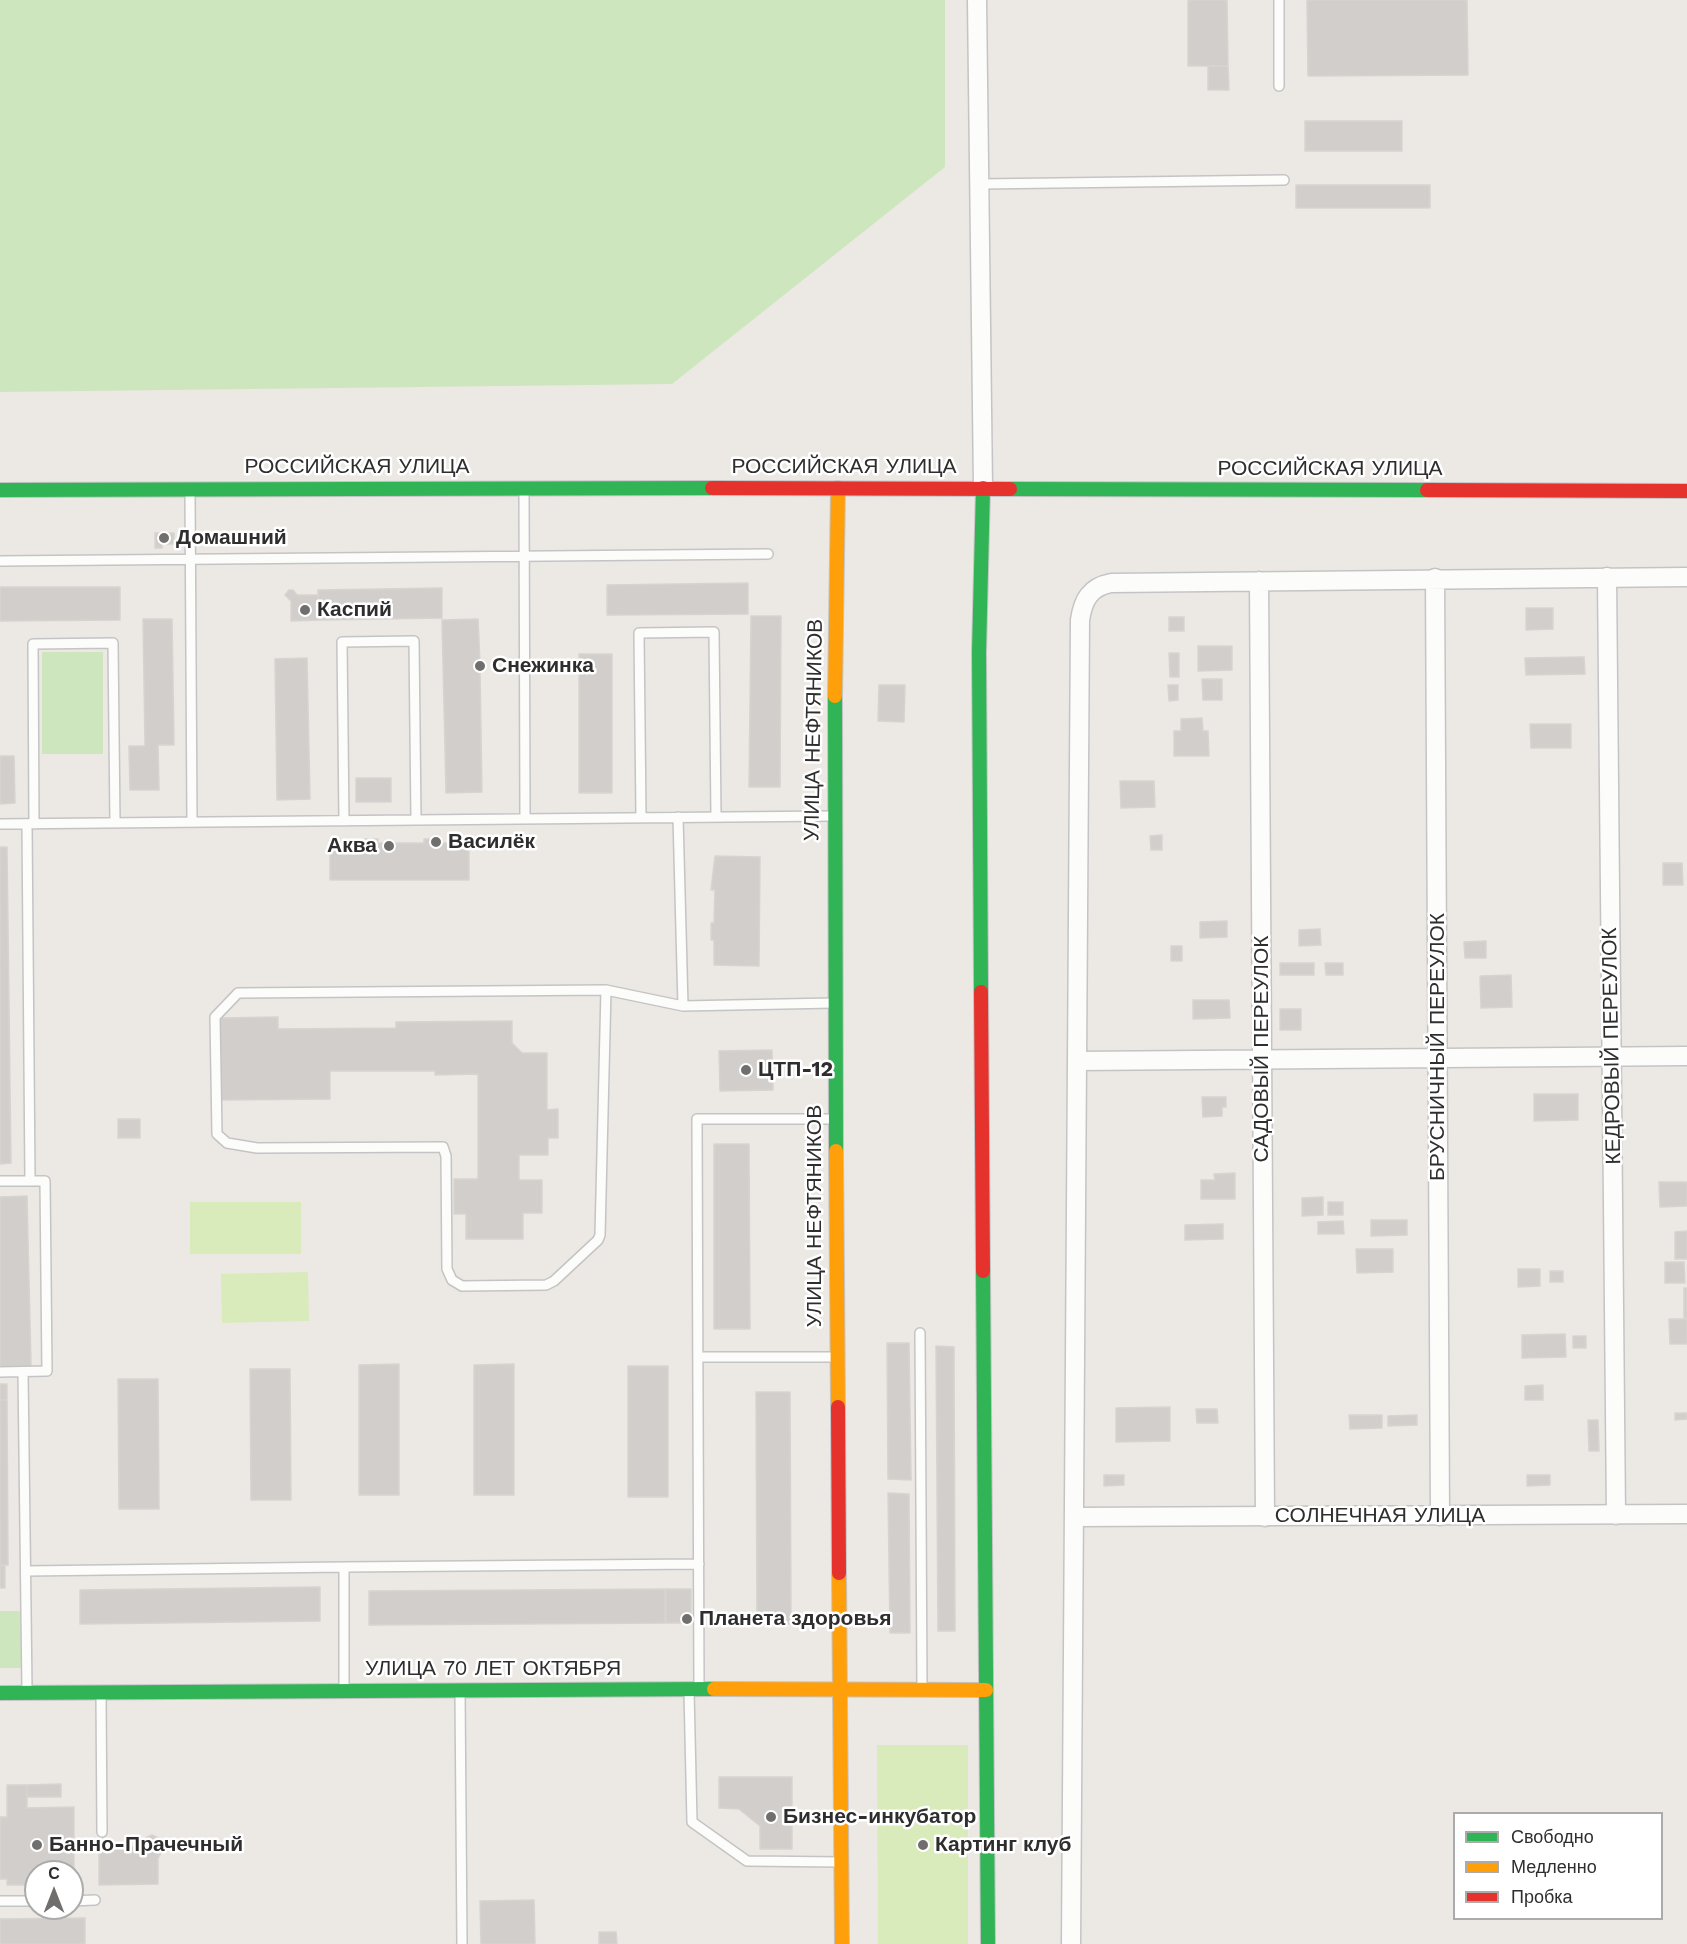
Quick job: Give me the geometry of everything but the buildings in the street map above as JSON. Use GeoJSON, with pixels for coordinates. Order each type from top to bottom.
{"type":"FeatureCollection","features":[{"type":"Feature","properties":{"kind":"main road","name":"РОССИЙСКАЯ УЛИЦА"},"geometry":{"type":"LineString","coordinates":[[0,490],[524,487],[1687,491]]}},
{"type":"Feature","properties":{"kind":"main road","name":"УЛИЦА НЕФТЯНИКОВ"},"geometry":{"type":"LineString","coordinates":[[838,488],[834,816],[842,1944]]}},
{"type":"Feature","properties":{"kind":"main road"},"geometry":{"type":"LineString","coordinates":[[983,488],[979,652],[988,1944]]}},
{"type":"Feature","properties":{"kind":"main road","name":"УЛИЦА 70 ЛЕТ ОКТЯБРЯ"},"geometry":{"type":"LineString","coordinates":[[0,1693],[460,1689],[986,1690]]}},
{"type":"Feature","properties":{"kind":"street"},"geometry":{"type":"LineString","coordinates":[[977,0],[983,488]]}},
{"type":"Feature","properties":{"kind":"street","name":"КЕДРОВЫЙ ПЕРЕУЛОК"},"geometry":{"type":"LineString","coordinates":[[1607,577],[1616,1515]]}},
{"type":"Feature","properties":{"kind":"street"},"geometry":{"type":"LineString","coordinates":[[1071,1944],[1080,620],[1087,596],[1098,586],[1111,583],[1687,577]]}},
{"type":"Feature","properties":{"kind":"street","name":"БРУСНИЧНЫЙ ПЕРЕУЛОК"},"geometry":{"type":"LineString","coordinates":[[1435,578],[1440,1516]]}},
{"type":"Feature","properties":{"kind":"street","name":"САДОВЫЙ ПЕРЕУЛОК"},"geometry":{"type":"LineString","coordinates":[[1259,581],[1265,1516]]}},
{"type":"Feature","properties":{"kind":"street"},"geometry":{"type":"LineString","coordinates":[[1077,1061],[1687,1056]]}},
{"type":"Feature","properties":{"kind":"street","name":"СОЛНЕЧНАЯ УЛИЦА"},"geometry":{"type":"LineString","coordinates":[[1074,1517],[1687,1514]]}},
{"type":"Feature","properties":{"kind":"lane"},"geometry":{"type":"LineString","coordinates":[[1279,0],[1279,86]]}},
{"type":"Feature","properties":{"kind":"lane"},"geometry":{"type":"LineString","coordinates":[[980,184],[1284,180]]}},
{"type":"Feature","properties":{"kind":"lane"},"geometry":{"type":"LineString","coordinates":[[524,487],[525,819]]}},
{"type":"Feature","properties":{"kind":"lane"},"geometry":{"type":"LineString","coordinates":[[190,489],[192,822]]}},
{"type":"Feature","properties":{"kind":"lane"},"geometry":{"type":"LineString","coordinates":[[0,561],[768,554]]}},
{"type":"Feature","properties":{"kind":"lane"},"geometry":{"type":"LineString","coordinates":[[641,818],[639,633],[703,632],[714,632],[716,817]]}},
{"type":"Feature","properties":{"kind":"lane"},"geometry":{"type":"LineString","coordinates":[[344,821],[342,642],[394,641],[414,641],[416,820]]}},
{"type":"Feature","properties":{"kind":"lane"},"geometry":{"type":"LineString","coordinates":[[30,1181],[33,644],[113,643],[115,823]]}},
{"type":"Feature","properties":{"kind":"lane"},"geometry":{"type":"LineString","coordinates":[[0,824],[834,816]]}},
{"type":"Feature","properties":{"kind":"lane"},"geometry":{"type":"LineString","coordinates":[[678,817],[683,1006]]}},
{"type":"Feature","properties":{"kind":"lane"},"geometry":{"type":"LineString","coordinates":[[606,990],[600,1235],[598,1240],[546,1285],[462,1286],[452,1280],[447,1269],[446,1156],[443,1147],[256,1148],[227,1143],[217,1134],[215,1017],[238,993],[606,990],[683,1006],[835,1003]]}},
{"type":"Feature","properties":{"kind":"lane"},"geometry":{"type":"LineString","coordinates":[[835,1119],[697,1119],[699,1564],[692,1822],[747,1861],[842,1862]]}},
{"type":"Feature","properties":{"kind":"lane"},"geometry":{"type":"LineString","coordinates":[[0,1181],[45,1181],[47,1371],[0,1372]]}},
{"type":"Feature","properties":{"kind":"lane"},"geometry":{"type":"LineString","coordinates":[[920,1333],[922,1690]]}},
{"type":"Feature","properties":{"kind":"lane"},"geometry":{"type":"LineString","coordinates":[[698,1357],[837,1357]]}},
{"type":"Feature","properties":{"kind":"lane"},"geometry":{"type":"LineString","coordinates":[[23,1372],[27,1692]]}},
{"type":"Feature","properties":{"kind":"lane"},"geometry":{"type":"LineString","coordinates":[[26,1571],[699,1564]]}},
{"type":"Feature","properties":{"kind":"lane"},"geometry":{"type":"LineString","coordinates":[[344,1567],[345,1690]]}},
{"type":"Feature","properties":{"kind":"lane"},"geometry":{"type":"LineString","coordinates":[[460,1689],[462,1944]]}},
{"type":"Feature","properties":{"kind":"lane"},"geometry":{"type":"LineString","coordinates":[[101,1693],[102,1832]]}},
{"type":"Feature","properties":{"kind":"lane"},"geometry":{"type":"LineString","coordinates":[[84,1900],[95,1900]]}},
{"type":"Feature","properties":{"kind":"lane"},"geometry":{"type":"LineString","coordinates":[[0,1901],[24,1901]]}},
{"type":"Feature","properties":{"kind":"green space"},"geometry":{"type":"Polygon","coordinates":[[[0,0],[945,0],[945,167],[672,384],[0,392],[0,0]]]}},
{"type":"Feature","properties":{"kind":"green space"},"geometry":{"type":"Polygon","coordinates":[[[42,652],[103,652],[103,754],[42,754],[42,652]]]}},
{"type":"Feature","properties":{"kind":"green space"},"geometry":{"type":"Polygon","coordinates":[[[190,1202],[301,1202],[301,1254],[190,1254],[190,1202]]]}},
{"type":"Feature","properties":{"kind":"green space"},"geometry":{"type":"Polygon","coordinates":[[[308,1272],[309,1321],[222,1323],[221,1274],[308,1272]]]}},
{"type":"Feature","properties":{"kind":"green space"},"geometry":{"type":"Polygon","coordinates":[[[0,1611],[21,1611],[22,1668],[0,1668],[0,1611]]]}},
{"type":"Feature","properties":{"kind":"green space","name":"Картинг клуб"},"geometry":{"type":"Polygon","coordinates":[[[877,1745],[968,1745],[968,1944],[878,1944],[877,1745]]]}},
{"type":"Feature","properties":{"kind":"traffic: fast"},"geometry":{"type":"LineString","coordinates":[[0,490],[712,488]]}},
{"type":"Feature","properties":{"kind":"traffic: fast"},"geometry":{"type":"LineString","coordinates":[[981,992],[979,652],[983,488]]}},
{"type":"Feature","properties":{"kind":"traffic: fast"},"geometry":{"type":"LineString","coordinates":[[1010,489],[1427,490]]}},
{"type":"Feature","properties":{"kind":"traffic: fast"},"geometry":{"type":"LineString","coordinates":[[835,696],[836,1151]]}},
{"type":"Feature","properties":{"kind":"traffic: fast"},"geometry":{"type":"LineString","coordinates":[[983,1271],[988,1944]]}},
{"type":"Feature","properties":{"kind":"traffic: fast"},"geometry":{"type":"LineString","coordinates":[[0,1693],[714,1689]]}},
{"type":"Feature","properties":{"kind":"traffic: slow"},"geometry":{"type":"LineString","coordinates":[[835,696],[838,488]]}},
{"type":"Feature","properties":{"kind":"traffic: slow"},"geometry":{"type":"LineString","coordinates":[[836,1151],[838,1407]]}},
{"type":"Feature","properties":{"kind":"traffic: slow"},"geometry":{"type":"LineString","coordinates":[[839,1573],[842,1944]]}},
{"type":"Feature","properties":{"kind":"traffic: slow"},"geometry":{"type":"LineString","coordinates":[[714,1689],[986,1690]]}},
{"type":"Feature","properties":{"kind":"traffic: jam"},"geometry":{"type":"LineString","coordinates":[[712,488],[1010,489]]}},
{"type":"Feature","properties":{"kind":"traffic: jam"},"geometry":{"type":"LineString","coordinates":[[1427,490],[1687,491]]}},
{"type":"Feature","properties":{"kind":"traffic: jam"},"geometry":{"type":"LineString","coordinates":[[981,992],[983,1271]]}},
{"type":"Feature","properties":{"kind":"traffic: jam"},"geometry":{"type":"LineString","coordinates":[[838,1407],[839,1573]]}},
{"type":"Feature","properties":{"kind":"place","name":"Домашний"},"geometry":{"type":"Point","coordinates":[164,538]}},
{"type":"Feature","properties":{"kind":"place","name":"Каспий"},"geometry":{"type":"Point","coordinates":[305,610]}},
{"type":"Feature","properties":{"kind":"place","name":"Снежинка"},"geometry":{"type":"Point","coordinates":[480,666]}},
{"type":"Feature","properties":{"kind":"place","name":"Василёк"},"geometry":{"type":"Point","coordinates":[436,842]}},
{"type":"Feature","properties":{"kind":"place","name":"Аква"},"geometry":{"type":"Point","coordinates":[389,846]}},
{"type":"Feature","properties":{"kind":"place","name":"ЦТП-12"},"geometry":{"type":"Point","coordinates":[746,1070]}},
{"type":"Feature","properties":{"kind":"place","name":"Планета здоровья"},"geometry":{"type":"Point","coordinates":[687,1619]}},
{"type":"Feature","properties":{"kind":"place","name":"Бизнес-инкубатор"},"geometry":{"type":"Point","coordinates":[771,1817]}},
{"type":"Feature","properties":{"kind":"place","name":"Банно-Прачечный"},"geometry":{"type":"Point","coordinates":[37,1845]}},
{"type":"Feature","properties":{"kind":"place","name":"Картинг клуб"},"geometry":{"type":"Point","coordinates":[923,1845]}}]}
